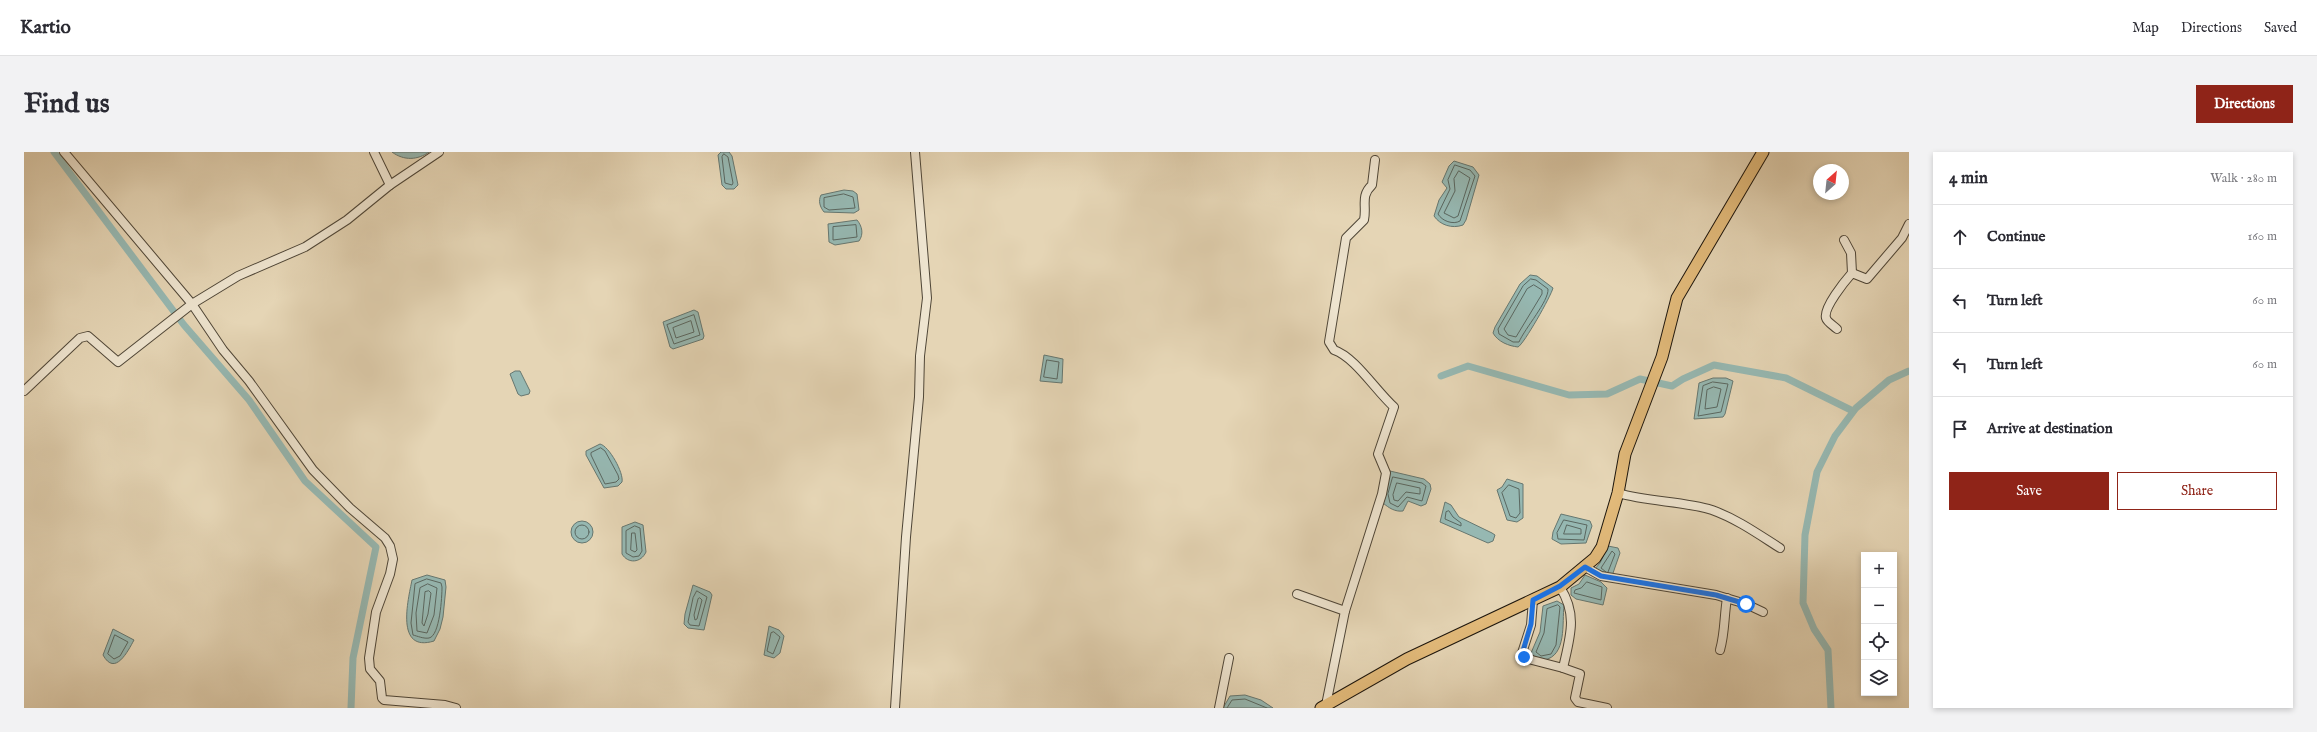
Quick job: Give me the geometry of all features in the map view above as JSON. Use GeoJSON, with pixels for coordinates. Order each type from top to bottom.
{"type":"FeatureCollection","features":[{"type":"Feature","properties":{"kind":"main road"},"geometry":{"type":"LineString","coordinates":[[1324,707],[1407,659],[1560,586],[1585,567],[1602,546],[1618,493],[1625,454],[1655,377],[1677,298],[1763,152]]}},
{"type":"Feature","properties":{"kind":"street"},"geometry":{"type":"LineString","coordinates":[[64,152],[248,381],[313,470],[350,508],[385,538],[390,546],[393,559],[388,580],[376,612],[369,658],[370,669],[380,680],[382,698],[384,700],[445,705],[456,708]]}},
{"type":"Feature","properties":{"kind":"street"},"geometry":{"type":"LineString","coordinates":[[374,152],[390,185]]}},
{"type":"Feature","properties":{"kind":"street"},"geometry":{"type":"LineString","coordinates":[[24,392],[80,338],[88,336],[94,339],[118,362],[177,317],[189,306],[238,276],[305,247],[346,220],[390,185],[439,152]]}},
{"type":"Feature","properties":{"kind":"street"},"geometry":{"type":"LineString","coordinates":[[895,708],[906,537],[918,412],[920,356],[927,298],[915,152]]}},
{"type":"Feature","properties":{"kind":"street"},"geometry":{"type":"LineString","coordinates":[[1324,707],[1345,611],[1382,494],[1386,473],[1378,454],[1394,407],[1369,382],[1355,363],[1345,353],[1334,350],[1329,342],[1346,238],[1364,220],[1365,196],[1367,188],[1372,185],[1375,160]]}},
{"type":"Feature","properties":{"kind":"street"},"geometry":{"type":"LineString","coordinates":[[1852,273],[1868,279],[1902,238],[1909,224]]}},
{"type":"Feature","properties":{"kind":"street"},"geometry":{"type":"LineString","coordinates":[[1837,329],[1827,320],[1826,315],[1832,301],[1852,273],[1851,253],[1844,240]]}},
{"type":"Feature","properties":{"kind":"street"},"geometry":{"type":"LineString","coordinates":[[1618,493],[1658,502],[1711,510],[1744,525],[1780,548]]}},
{"type":"Feature","properties":{"kind":"street"},"geometry":{"type":"LineString","coordinates":[[1585,567],[1601,576],[1727,598],[1746,604],[1763,612]]}},
{"type":"Feature","properties":{"kind":"street"},"geometry":{"type":"LineString","coordinates":[[1560,586],[1571,606],[1568,644],[1563,668]]}},
{"type":"Feature","properties":{"kind":"street"},"geometry":{"type":"LineString","coordinates":[[1297,594],[1345,611]]}},
{"type":"Feature","properties":{"kind":"street"},"geometry":{"type":"LineString","coordinates":[[1720,650],[1724,636],[1723,618],[1727,598]]}},
{"type":"Feature","properties":{"kind":"street"},"geometry":{"type":"LineString","coordinates":[[1533,600],[1531,624],[1522,654],[1532,660],[1580,674],[1575,698],[1578,702],[1607,708]]}},
{"type":"Feature","properties":{"kind":"street"},"geometry":{"type":"LineString","coordinates":[[1219,708],[1229,658]]}},
{"type":"Feature","properties":{"kind":"water"},"geometry":{"type":"Polygon","coordinates":[[[392,152],[429,152],[420,157],[406,158],[392,152]]]}},
{"type":"Feature","properties":{"kind":"water"},"geometry":{"type":"Polygon","coordinates":[[[721,152],[729,152],[732,156],[738,185],[734,189],[726,189],[722,185],[718,155],[721,152]]]}},
{"type":"Feature","properties":{"kind":"water"},"geometry":{"type":"Polygon","coordinates":[[[1454,161],[1473,167],[1479,175],[1466,220],[1463,225],[1455,227],[1443,224],[1434,216],[1439,200],[1447,188],[1442,182],[1449,166],[1454,161]]]}},
{"type":"Feature","properties":{"kind":"water"},"geometry":{"type":"Polygon","coordinates":[[[844,190],[853,191],[857,194],[859,210],[854,213],[824,212],[820,204],[821,195],[844,190]]]}},
{"type":"Feature","properties":{"kind":"water"},"geometry":{"type":"Polygon","coordinates":[[[857,220],[862,230],[862,236],[859,241],[835,245],[829,242],[828,224],[857,220]]]}},
{"type":"Feature","properties":{"kind":"water"},"geometry":{"type":"Polygon","coordinates":[[[1530,275],[1537,276],[1553,288],[1548,300],[1526,338],[1518,347],[1511,346],[1501,341],[1493,333],[1520,284],[1530,275]]]}},
{"type":"Feature","properties":{"kind":"water"},"geometry":{"type":"Polygon","coordinates":[[[694,310],[698,312],[704,336],[703,339],[673,349],[670,347],[663,322],[694,310]]]}},
{"type":"Feature","properties":{"kind":"water"},"geometry":{"type":"Polygon","coordinates":[[[1044,355],[1063,359],[1062,383],[1040,381],[1044,355]]]}},
{"type":"Feature","properties":{"kind":"water"},"geometry":{"type":"Polygon","coordinates":[[[515,371],[520,371],[530,391],[529,394],[521,396],[518,394],[510,374],[515,371]]]}},
{"type":"Feature","properties":{"kind":"water"},"geometry":{"type":"Polygon","coordinates":[[[1713,378],[1726,378],[1733,381],[1725,414],[1723,417],[1694,419],[1699,383],[1713,378]]]}},
{"type":"Feature","properties":{"kind":"water"},"geometry":{"type":"Polygon","coordinates":[[[600,444],[608,450],[621,473],[622,482],[618,486],[604,488],[586,455],[586,451],[600,444]]]}},
{"type":"Feature","properties":{"kind":"water"},"geometry":{"type":"Polygon","coordinates":[[[1390,471],[1424,479],[1430,484],[1431,489],[1426,504],[1421,506],[1408,501],[1403,511],[1397,511],[1383,503],[1390,471]]]}},
{"type":"Feature","properties":{"kind":"water"},"geometry":{"type":"Polygon","coordinates":[[[1507,479],[1523,484],[1523,518],[1517,522],[1507,520],[1497,490],[1502,487],[1507,479]]]}},
{"type":"Feature","properties":{"kind":"water"},"geometry":{"type":"Polygon","coordinates":[[[1445,502],[1451,505],[1459,517],[1495,535],[1493,541],[1488,543],[1440,522],[1445,502]]]}},
{"type":"Feature","properties":{"kind":"water"},"geometry":{"type":"Polygon","coordinates":[[[1561,514],[1590,521],[1592,526],[1586,543],[1561,544],[1552,539],[1553,532],[1561,514]]]}},
{"type":"Feature","properties":{"kind":"water"},"geometry":{"type":"Polygon","coordinates":[[[582,521],[590,524],[593,532],[590,540],[582,543],[574,540],[571,532],[574,524],[582,521]]]}},
{"type":"Feature","properties":{"kind":"water"},"geometry":{"type":"Polygon","coordinates":[[[635,522],[643,525],[646,552],[644,556],[638,560],[631,561],[622,554],[622,527],[635,522]]]}},
{"type":"Feature","properties":{"kind":"water"},"geometry":{"type":"Polygon","coordinates":[[[1608,546],[1618,548],[1620,553],[1612,576],[1594,570],[1600,563],[1608,546]]]}},
{"type":"Feature","properties":{"kind":"water"},"geometry":{"type":"Polygon","coordinates":[[[427,575],[445,580],[446,587],[443,617],[440,629],[434,641],[422,643],[414,639],[409,632],[407,611],[412,580],[427,575]]]}},
{"type":"Feature","properties":{"kind":"water"},"geometry":{"type":"Polygon","coordinates":[[[1585,575],[1601,582],[1607,588],[1603,605],[1576,599],[1571,595],[1571,588],[1579,584],[1585,575]]]}},
{"type":"Feature","properties":{"kind":"water"},"geometry":{"type":"Polygon","coordinates":[[[693,585],[710,592],[712,595],[704,630],[688,628],[684,624],[685,614],[693,585]]]}},
{"type":"Feature","properties":{"kind":"water"},"geometry":{"type":"Polygon","coordinates":[[[1557,601],[1564,605],[1563,629],[1560,646],[1557,652],[1551,657],[1544,660],[1540,659],[1531,653],[1540,632],[1543,606],[1557,601]]]}},
{"type":"Feature","properties":{"kind":"water"},"geometry":{"type":"Polygon","coordinates":[[[769,626],[779,630],[784,636],[780,653],[774,658],[764,655],[769,626]]]}},
{"type":"Feature","properties":{"kind":"water"},"geometry":{"type":"Polygon","coordinates":[[[113,629],[134,640],[125,655],[116,663],[108,661],[103,655],[113,629]]]}},
{"type":"Feature","properties":{"kind":"water"},"geometry":{"type":"Polygon","coordinates":[[[1245,695],[1261,700],[1273,708],[1223,708],[1230,696],[1245,695]]]}},
{"type":"Feature","properties":{"kind":"waterway"},"geometry":{"type":"LineString","coordinates":[[54,152],[184,325],[249,400],[305,481],[376,547],[353,658],[351,708]]}},
{"type":"Feature","properties":{"kind":"waterway"},"geometry":{"type":"LineString","coordinates":[[1441,376],[1468,366],[1569,395],[1607,394],[1640,379],[1672,386],[1683,379],[1714,365],[1786,378],[1853,411]]}},
{"type":"Feature","properties":{"kind":"waterway"},"geometry":{"type":"LineString","coordinates":[[1831,708],[1828,650],[1814,629],[1803,603],[1805,535],[1817,472],[1835,436],[1856,408],[1889,380],[1909,371]]}},
{"type":"Feature","properties":{"kind":"route"},"geometry":{"type":"LineString","coordinates":[[1524,657],[1522,654],[1531,624],[1533,600],[1560,586],[1585,567],[1601,576],[1716,595],[1746,604]]}}]}
